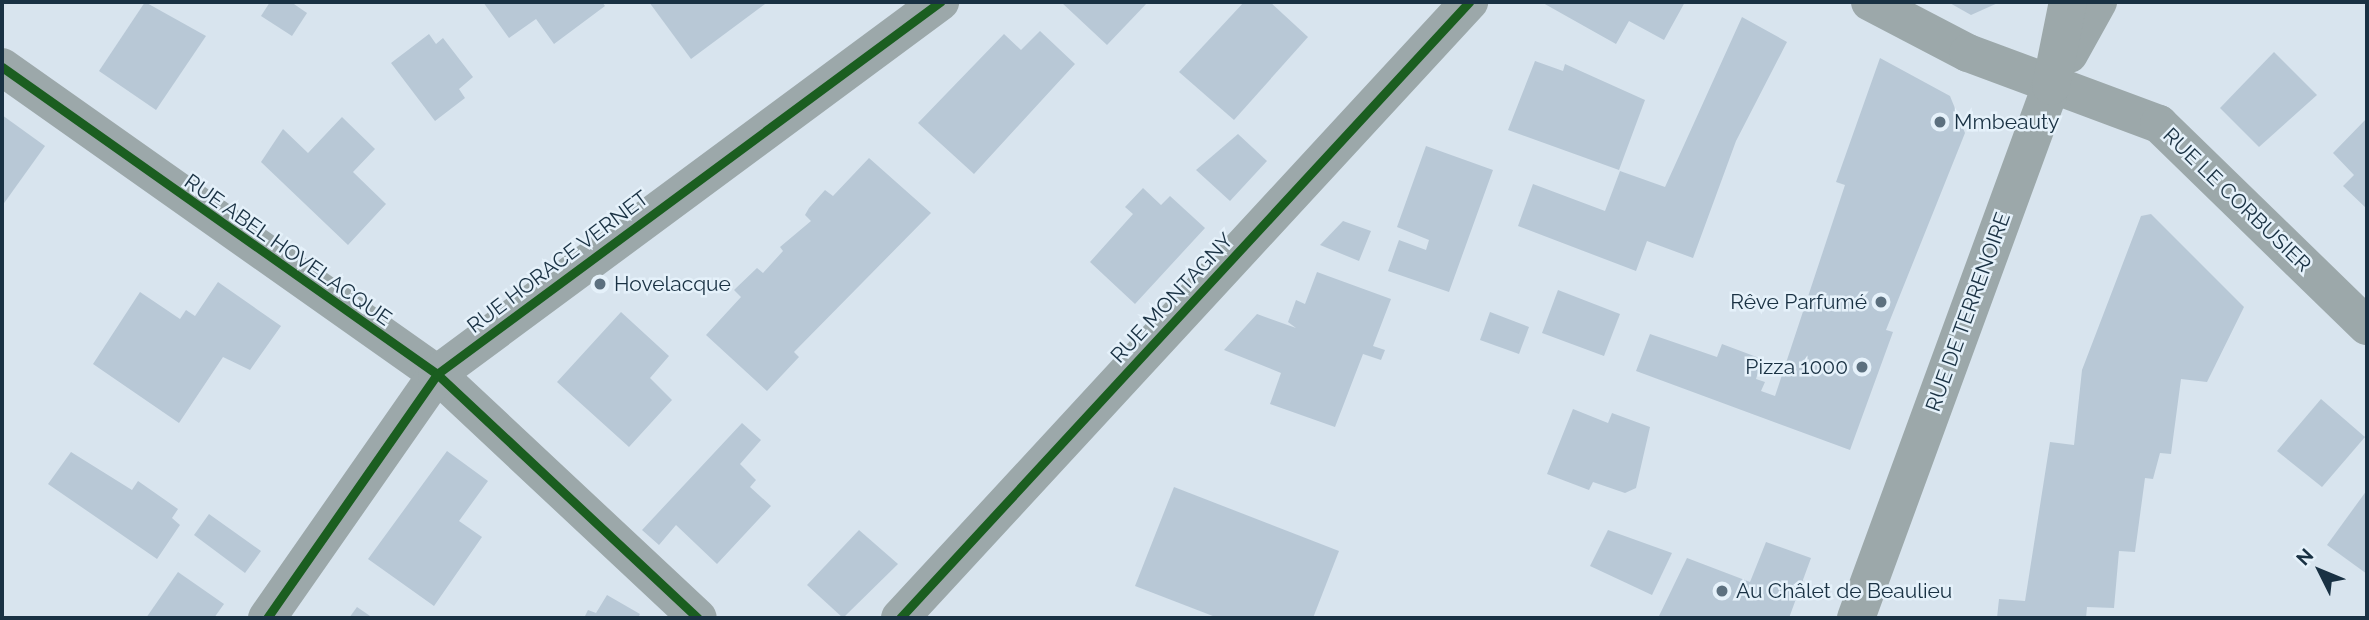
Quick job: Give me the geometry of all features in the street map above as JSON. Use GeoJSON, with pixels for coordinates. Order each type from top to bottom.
{"type":"FeatureCollection","features":[{"type":"Feature","properties":{"kind":"street","name":"RUE HORACE VERNET"},"geometry":{"type":"LineString","coordinates":[[267,618],[437,374],[940,2]]}},
{"type":"Feature","properties":{"kind":"street","name":"RUE MONTAGNY"},"geometry":{"type":"LineString","coordinates":[[900,618],[1469,2]]}},
{"type":"Feature","properties":{"kind":"street"},"geometry":{"type":"LineString","coordinates":[[1871,2],[1968,53],[2051,86],[2098,2]]}},
{"type":"Feature","properties":{"kind":"street","name":"RUE DE TERRENOIRE"},"geometry":{"type":"LineString","coordinates":[[1856,618],[2051,86],[2068,2]]}},
{"type":"Feature","properties":{"kind":"street","name":"RUE ABEL HOVELACQUE"},"geometry":{"type":"LineString","coordinates":[[2,67],[437,374],[698,618]]}},
{"type":"Feature","properties":{"kind":"street","name":"RUE LE CORBUSIER"},"geometry":{"type":"LineString","coordinates":[[2051,86],[2159,124],[2367,326]]}},
{"type":"Feature","properties":{"kind":"building"},"geometry":{"type":"Polygon","coordinates":[[[145,2],[206,36],[156,110],[99,71],[145,2]]]}},
{"type":"Feature","properties":{"kind":"building"},"geometry":{"type":"Polygon","coordinates":[[[270,2],[291,2],[307,13],[292,36],[261,16],[270,2]]]}},
{"type":"Feature","properties":{"kind":"building"},"geometry":{"type":"Polygon","coordinates":[[[483,2],[602,2],[605,6],[554,44],[536,19],[509,38],[483,2]]]}},
{"type":"Feature","properties":{"kind":"building"},"geometry":{"type":"Polygon","coordinates":[[[649,2],[764,2],[765,4],[691,59],[649,2]]]}},
{"type":"Feature","properties":{"kind":"building"},"geometry":{"type":"Polygon","coordinates":[[[1061,2],[1148,2],[1107,45],[1061,2]]]}},
{"type":"Feature","properties":{"kind":"building"},"geometry":{"type":"Polygon","coordinates":[[[1244,2],[1270,2],[1308,37],[1234,120],[1179,72],[1244,2]]]}},
{"type":"Feature","properties":{"kind":"building"},"geometry":{"type":"Polygon","coordinates":[[[1685,2],[1664,40],[1629,21],[1616,44],[1543,3],[1685,2]]]}},
{"type":"Feature","properties":{"kind":"building"},"geometry":{"type":"Polygon","coordinates":[[[1948,2],[2000,2],[1971,15],[1948,2]]]}},
{"type":"Feature","properties":{"kind":"building"},"geometry":{"type":"Polygon","coordinates":[[[1742,17],[1787,42],[1736,141],[1693,258],[1647,241],[1636,271],[1518,226],[1533,184],[1605,211],[1620,171],[1665,187],[1742,17]]]}},
{"type":"Feature","properties":{"kind":"building"},"geometry":{"type":"Polygon","coordinates":[[[1040,31],[1075,64],[974,174],[918,123],[1004,34],[1021,50],[1040,31]]]}},
{"type":"Feature","properties":{"kind":"building"},"geometry":{"type":"Polygon","coordinates":[[[429,34],[436,44],[443,38],[473,77],[459,89],[465,98],[435,121],[391,63],[429,34]]]}},
{"type":"Feature","properties":{"kind":"building"},"geometry":{"type":"Polygon","coordinates":[[[2274,52],[2317,95],[2259,147],[2220,108],[2274,52]]]}},
{"type":"Feature","properties":{"kind":"building"},"geometry":{"type":"Polygon","coordinates":[[[1880,58],[1950,96],[1965,133],[1886,330],[1893,332],[1850,450],[1636,371],[1650,334],[1717,357],[1722,344],[1762,359],[1756,379],[1765,382],[1761,391],[1775,396],[1845,185],[1836,182],[1880,58]]]}},
{"type":"Feature","properties":{"kind":"building"},"geometry":{"type":"Polygon","coordinates":[[[1535,61],[1563,71],[1565,64],[1645,100],[1619,170],[1508,130],[1535,61]]]}},
{"type":"Feature","properties":{"kind":"building"},"geometry":{"type":"Polygon","coordinates":[[[2,115],[45,146],[2,206],[2,115]]]}},
{"type":"Feature","properties":{"kind":"building"},"geometry":{"type":"Polygon","coordinates":[[[342,117],[375,149],[353,172],[386,204],[348,245],[261,162],[283,129],[308,153],[342,117]]]}},
{"type":"Feature","properties":{"kind":"building"},"geometry":{"type":"Polygon","coordinates":[[[2367,118],[2367,209],[2343,186],[2354,175],[2333,153],[2367,118]]]}},
{"type":"Feature","properties":{"kind":"building"},"geometry":{"type":"Polygon","coordinates":[[[1238,134],[1267,161],[1230,201],[1196,170],[1238,134]]]}},
{"type":"Feature","properties":{"kind":"building"},"geometry":{"type":"Polygon","coordinates":[[[1426,146],[1493,170],[1449,292],[1388,271],[1399,240],[1426,250],[1429,240],[1397,227],[1426,146]]]}},
{"type":"Feature","properties":{"kind":"building"},"geometry":{"type":"Polygon","coordinates":[[[869,158],[931,213],[794,352],[799,357],[767,391],[706,335],[741,297],[734,290],[757,268],[763,273],[783,251],[780,247],[811,221],[805,215],[825,190],[833,196],[869,158]]]}},
{"type":"Feature","properties":{"kind":"building"},"geometry":{"type":"Polygon","coordinates":[[[1143,188],[1161,205],[1170,196],[1205,228],[1135,304],[1090,262],[1133,214],[1125,207],[1143,188]]]}},
{"type":"Feature","properties":{"kind":"building"},"geometry":{"type":"Polygon","coordinates":[[[2151,214],[2244,307],[2207,382],[2181,379],[2171,454],[2160,453],[2153,479],[2145,478],[2135,552],[2119,551],[2114,608],[2087,607],[2086,618],[1997,618],[1999,599],[2025,601],[2050,442],[2074,445],[2082,370],[2141,216],[2151,214]]]}},
{"type":"Feature","properties":{"kind":"building"},"geometry":{"type":"Polygon","coordinates":[[[1343,221],[1371,231],[1359,261],[1320,245],[1343,221]]]}},
{"type":"Feature","properties":{"kind":"building"},"geometry":{"type":"Polygon","coordinates":[[[1317,272],[1391,299],[1373,346],[1385,350],[1381,360],[1363,354],[1335,427],[1270,404],[1281,373],[1224,350],[1257,314],[1296,328],[1288,322],[1296,300],[1305,304],[1317,272]]]}},
{"type":"Feature","properties":{"kind":"building"},"geometry":{"type":"Polygon","coordinates":[[[218,282],[281,326],[250,370],[223,357],[179,423],[93,364],[140,292],[180,319],[186,310],[195,316],[218,282]]]}},
{"type":"Feature","properties":{"kind":"building"},"geometry":{"type":"Polygon","coordinates":[[[1558,290],[1620,314],[1604,356],[1542,333],[1558,290]]]}},
{"type":"Feature","properties":{"kind":"building"},"geometry":{"type":"Polygon","coordinates":[[[621,312],[669,356],[650,378],[672,400],[629,447],[557,382],[621,312]]]}},
{"type":"Feature","properties":{"kind":"building"},"geometry":{"type":"Polygon","coordinates":[[[1490,312],[1529,327],[1519,354],[1480,340],[1490,312]]]}},
{"type":"Feature","properties":{"kind":"building"},"geometry":{"type":"Polygon","coordinates":[[[2321,399],[2365,437],[2322,487],[2277,451],[2321,399]]]}},
{"type":"Feature","properties":{"kind":"building"},"geometry":{"type":"Polygon","coordinates":[[[1573,409],[1608,423],[1612,413],[1650,427],[1636,488],[1625,493],[1593,482],[1589,490],[1547,474],[1573,409]]]}},
{"type":"Feature","properties":{"kind":"building"},"geometry":{"type":"Polygon","coordinates":[[[742,423],[761,440],[740,464],[756,480],[750,487],[771,506],[717,564],[676,525],[659,545],[642,530],[742,423]]]}},
{"type":"Feature","properties":{"kind":"building"},"geometry":{"type":"Polygon","coordinates":[[[447,451],[488,481],[459,521],[482,537],[434,606],[368,559],[447,451]]]}},
{"type":"Feature","properties":{"kind":"building"},"geometry":{"type":"Polygon","coordinates":[[[71,452],[132,490],[138,481],[178,509],[172,518],[180,525],[157,559],[48,484],[71,452]]]}},
{"type":"Feature","properties":{"kind":"building"},"geometry":{"type":"Polygon","coordinates":[[[1174,487],[1339,551],[1313,618],[1218,618],[1135,586],[1174,487]]]}},
{"type":"Feature","properties":{"kind":"building"},"geometry":{"type":"Polygon","coordinates":[[[2367,490],[2367,574],[2327,545],[2367,490]]]}},
{"type":"Feature","properties":{"kind":"building"},"geometry":{"type":"Polygon","coordinates":[[[209,514],[261,551],[245,573],[194,535],[209,514]]]}},
{"type":"Feature","properties":{"kind":"building"},"geometry":{"type":"Polygon","coordinates":[[[859,530],[898,564],[843,618],[807,585],[859,530]]]}},
{"type":"Feature","properties":{"kind":"building"},"geometry":{"type":"Polygon","coordinates":[[[1608,530],[1672,553],[1652,595],[1590,566],[1608,530]]]}},
{"type":"Feature","properties":{"kind":"building","name":"Au Châlet de Beaulieu"},"geometry":{"type":"Polygon","coordinates":[[[1766,542],[1811,558],[1789,618],[1658,618],[1687,558],[1750,582],[1766,542]]]}},
{"type":"Feature","properties":{"kind":"building"},"geometry":{"type":"Polygon","coordinates":[[[178,572],[224,604],[214,618],[146,618],[178,572]]]}},
{"type":"Feature","properties":{"kind":"building"},"geometry":{"type":"Polygon","coordinates":[[[607,595],[640,614],[638,618],[584,618],[588,610],[596,613],[607,595]]]}},
{"type":"Feature","properties":{"kind":"building"},"geometry":{"type":"Polygon","coordinates":[[[357,607],[373,618],[349,618],[357,607]]]}},
{"type":"Feature","properties":{"kind":"cycle path"},"geometry":{"type":"LineString","coordinates":[[267,618],[437,374],[940,2]]}},
{"type":"Feature","properties":{"kind":"cycle path"},"geometry":{"type":"LineString","coordinates":[[900,618],[1469,2]]}},
{"type":"Feature","properties":{"kind":"cycle path"},"geometry":{"type":"LineString","coordinates":[[2,67],[437,374],[698,618]]}},
{"type":"Feature","properties":{"kind":"place","name":"Mmbeauty"},"geometry":{"type":"Point","coordinates":[1940,122]}},
{"type":"Feature","properties":{"kind":"place","name":"Hovelacque"},"geometry":{"type":"Point","coordinates":[600,284]}},
{"type":"Feature","properties":{"kind":"place","name":"Rêve Parfumé"},"geometry":{"type":"Point","coordinates":[1881,302]}},
{"type":"Feature","properties":{"kind":"place","name":"Pizza 1000"},"geometry":{"type":"Point","coordinates":[1862,367]}},
{"type":"Feature","properties":{"kind":"place","name":"Au Châlet de Beaulieu"},"geometry":{"type":"Point","coordinates":[1722,591]}}]}
